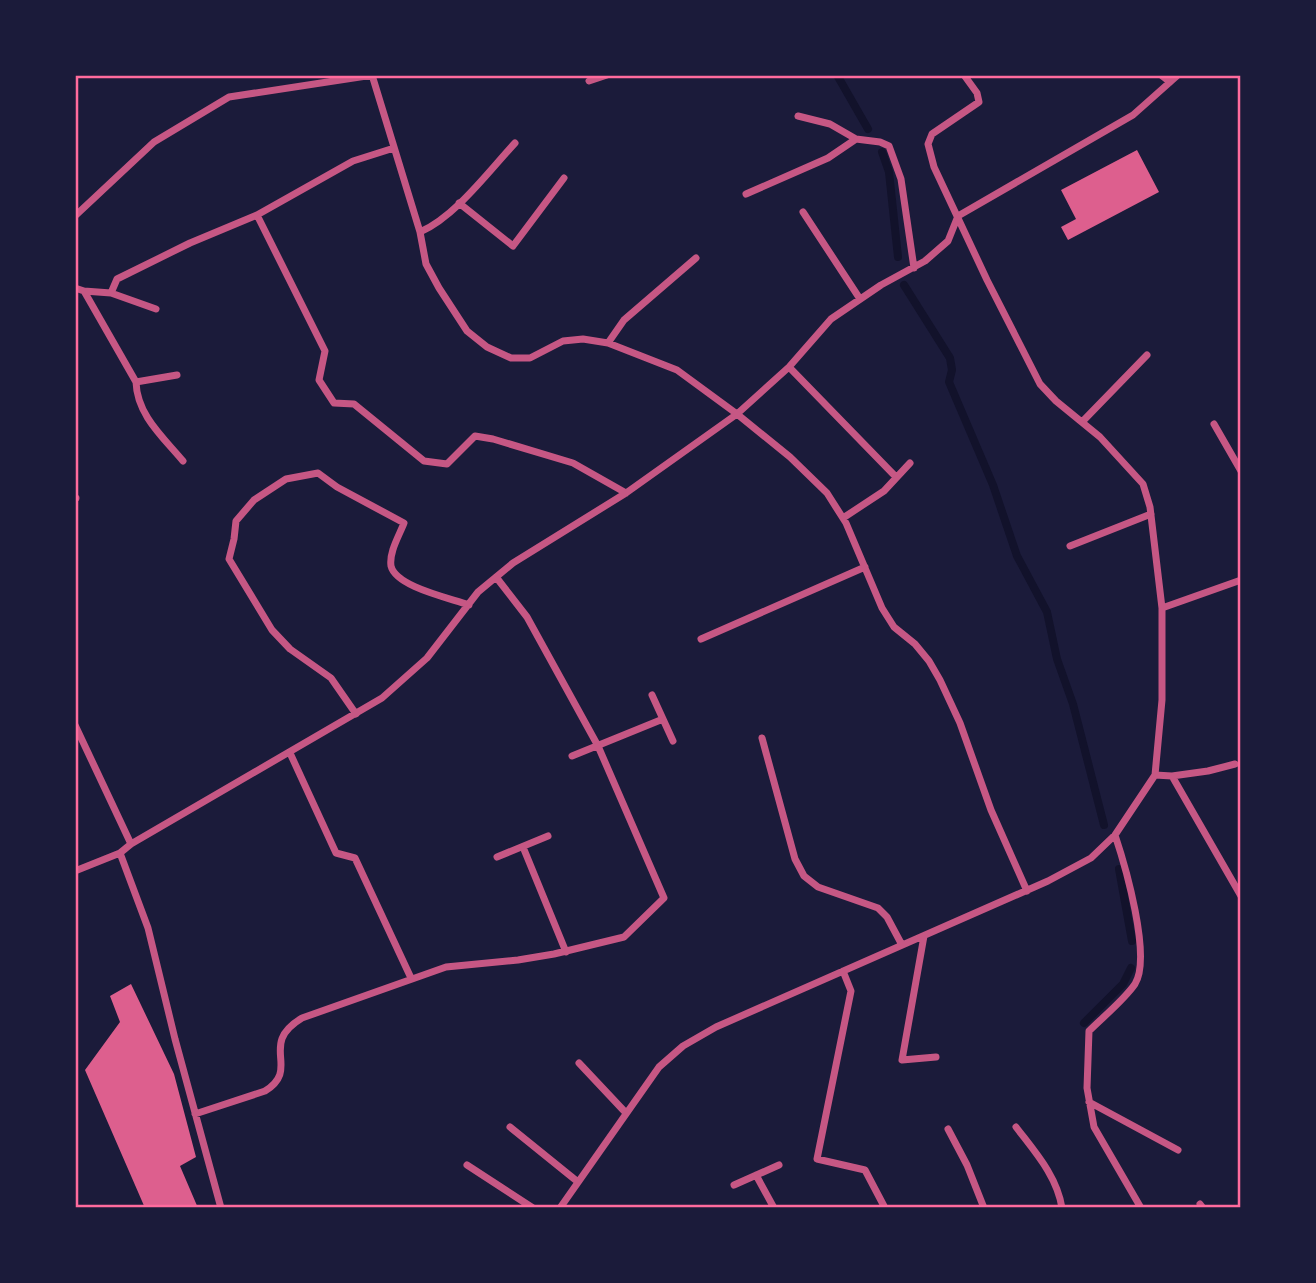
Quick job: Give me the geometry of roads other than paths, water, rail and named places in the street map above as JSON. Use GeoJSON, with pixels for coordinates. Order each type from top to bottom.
{"type":"FeatureCollection","features":[{"type":"Feature","properties":{"kind":"street"},"geometry":{"type":"LineString","coordinates":[[75,216],[154,142],[229,97],[373,75],[420,232],[426,264],[467,331],[487,347],[511,358],[530,358],[563,341],[583,339],[608,344],[677,370],[790,457],[827,493],[842,518],[881,608],[894,627],[929,661],[940,680],[960,723],[990,810],[1027,891]]}},
{"type":"Feature","properties":{"kind":"street"},"geometry":{"type":"LineString","coordinates":[[589,81],[607,75]]}},
{"type":"Feature","properties":{"kind":"street"},"geometry":{"type":"LineString","coordinates":[[560,1208],[659,1067],[683,1046],[716,1027],[1027,891],[1091,858],[1115,835],[1155,775],[1162,700],[1162,608],[1151,514],[1143,484],[1123,459],[1040,384],[944,191],[928,144],[932,134],[941,126],[979,102],[977,93],[964,75]]}},
{"type":"Feature","properties":{"kind":"street"},"geometry":{"type":"LineString","coordinates":[[1161,75],[1170,82]]}},
{"type":"Feature","properties":{"kind":"street"},"geometry":{"type":"LineString","coordinates":[[75,871],[120,853],[131,844],[382,698],[427,658],[478,592],[496,577],[523,556],[626,493],[737,414],[789,367],[831,319],[925,261],[947,241],[958,216],[1133,115],[1178,75]]}},
{"type":"Feature","properties":{"kind":"street"},"geometry":{"type":"LineString","coordinates":[[798,116],[830,124],[860,139],[889,146],[901,179],[914,268]]}},
{"type":"Feature","properties":{"kind":"street"},"geometry":{"type":"LineString","coordinates":[[746,194],[828,158],[860,139]]}},
{"type":"Feature","properties":{"kind":"street"},"geometry":{"type":"LineString","coordinates":[[420,232],[459,203],[514,143]]}},
{"type":"Feature","properties":{"kind":"street"},"geometry":{"type":"LineString","coordinates":[[111,293],[117,279],[190,243],[257,215],[353,161],[394,148]]}},
{"type":"Feature","properties":{"kind":"street"},"geometry":{"type":"LineString","coordinates":[[459,203],[513,246],[564,178]]}},
{"type":"Feature","properties":{"kind":"street"},"geometry":{"type":"LineString","coordinates":[[803,212],[860,299]]}},
{"type":"Feature","properties":{"kind":"street"},"geometry":{"type":"LineString","coordinates":[[257,215],[325,351],[319,380],[334,403],[354,404],[424,461],[447,464],[475,436],[494,439],[573,463],[626,493]]}},
{"type":"Feature","properties":{"kind":"street"},"geometry":{"type":"LineString","coordinates":[[608,344],[624,320],[696,258]]}},
{"type":"Feature","properties":{"kind":"street"},"geometry":{"type":"LineString","coordinates":[[75,288],[111,293],[156,309]]}},
{"type":"Feature","properties":{"kind":"street"},"geometry":{"type":"LineString","coordinates":[[84,291],[136,382],[136,394],[143,414],[183,461]]}},
{"type":"Feature","properties":{"kind":"street"},"geometry":{"type":"LineString","coordinates":[[1082,422],[1147,355]]}},
{"type":"Feature","properties":{"kind":"street"},"geometry":{"type":"LineString","coordinates":[[789,367],[896,477]]}},
{"type":"Feature","properties":{"kind":"street"},"geometry":{"type":"LineString","coordinates":[[136,382],[177,375]]}},
{"type":"Feature","properties":{"kind":"street"},"geometry":{"type":"LineString","coordinates":[[1214,424],[1241,471]]}},
{"type":"Feature","properties":{"kind":"street"},"geometry":{"type":"LineString","coordinates":[[842,518],[884,491],[910,463]]}},
{"type":"Feature","properties":{"kind":"street"},"geometry":{"type":"LineString","coordinates":[[356,714],[331,678],[290,649],[272,630],[229,559],[236,521],[254,500],[286,479],[318,473],[337,487],[404,523],[392,552],[391,566],[398,578],[468,604]]}},
{"type":"Feature","properties":{"kind":"street"},"geometry":{"type":"LineString","coordinates":[[1070,545],[1151,514]]}},
{"type":"Feature","properties":{"kind":"street"},"geometry":{"type":"LineString","coordinates":[[701,639],[865,567]]}},
{"type":"Feature","properties":{"kind":"street"},"geometry":{"type":"LineString","coordinates":[[195,1114],[265,1091],[275,1085],[280,1078],[279,1044],[282,1035],[290,1025],[321,1009],[446,967],[566,952],[624,937],[664,898],[598,746],[527,617],[496,577]]}},
{"type":"Feature","properties":{"kind":"street"},"geometry":{"type":"LineString","coordinates":[[1162,608],[1241,580]]}},
{"type":"Feature","properties":{"kind":"street"},"geometry":{"type":"LineString","coordinates":[[652,695],[673,741]]}},
{"type":"Feature","properties":{"kind":"street"},"geometry":{"type":"LineString","coordinates":[[572,756],[663,719]]}},
{"type":"Feature","properties":{"kind":"street"},"geometry":{"type":"LineString","coordinates":[[75,725],[131,844]]}},
{"type":"Feature","properties":{"kind":"street"},"geometry":{"type":"LineString","coordinates":[[762,738],[795,859],[804,876],[818,887],[878,908],[887,917],[902,945]]}},
{"type":"Feature","properties":{"kind":"street"},"geometry":{"type":"LineString","coordinates":[[290,753],[336,853],[355,858],[411,978]]}},
{"type":"Feature","properties":{"kind":"street"},"geometry":{"type":"LineString","coordinates":[[1155,775],[1172,776],[1236,764]]}},
{"type":"Feature","properties":{"kind":"street"},"geometry":{"type":"LineString","coordinates":[[1172,776],[1240,894]]}},
{"type":"Feature","properties":{"kind":"street"},"geometry":{"type":"LineString","coordinates":[[1115,835],[1132,894],[1141,954],[1136,982],[1089,1031],[1087,1088],[1094,1127],[1141,1208]]}},
{"type":"Feature","properties":{"kind":"street"},"geometry":{"type":"LineString","coordinates":[[497,857],[548,836]]}},
{"type":"Feature","properties":{"kind":"street"},"geometry":{"type":"LineString","coordinates":[[523,847],[566,952]]}},
{"type":"Feature","properties":{"kind":"street"},"geometry":{"type":"LineString","coordinates":[[120,853],[148,928],[221,1208]]}},
{"type":"Feature","properties":{"kind":"street"},"geometry":{"type":"LineString","coordinates":[[925,936],[902,1060],[936,1058]]}},
{"type":"Feature","properties":{"kind":"street"},"geometry":{"type":"LineString","coordinates":[[843,971],[851,991],[817,1159],[865,1170],[885,1208]]}},
{"type":"Feature","properties":{"kind":"street"},"geometry":{"type":"LineString","coordinates":[[579,1063],[626,1113]]}},
{"type":"Feature","properties":{"kind":"street"},"geometry":{"type":"LineString","coordinates":[[1089,1102],[1178,1150]]}},
{"type":"Feature","properties":{"kind":"street"},"geometry":{"type":"LineString","coordinates":[[510,1127],[578,1182]]}},
{"type":"Feature","properties":{"kind":"street"},"geometry":{"type":"LineString","coordinates":[[1016,1127],[1051,1174],[1060,1194],[1062,1208]]}},
{"type":"Feature","properties":{"kind":"street"},"geometry":{"type":"LineString","coordinates":[[948,1129],[967,1165],[984,1208]]}},
{"type":"Feature","properties":{"kind":"street"},"geometry":{"type":"LineString","coordinates":[[467,1165],[533,1208]]}},
{"type":"Feature","properties":{"kind":"street"},"geometry":{"type":"LineString","coordinates":[[734,1185],[779,1165]]}},
{"type":"Feature","properties":{"kind":"street"},"geometry":{"type":"LineString","coordinates":[[756,1175],[774,1208]]}},
{"type":"Feature","properties":{"kind":"waterway"},"geometry":{"type":"LineString","coordinates":[[837,75],[868,129]]}},
{"type":"Feature","properties":{"kind":"waterway"},"geometry":{"type":"LineString","coordinates":[[882,152],[889,172],[898,257]]}},
{"type":"Feature","properties":{"kind":"waterway"},"geometry":{"type":"LineString","coordinates":[[904,285],[950,358],[952,370],[949,382],[993,485],[1017,556],[1047,612],[1057,659],[1073,704],[1104,825]]}},
{"type":"Feature","properties":{"kind":"waterway"},"geometry":{"type":"LineString","coordinates":[[1119,869],[1132,941]]}},
{"type":"Feature","properties":{"kind":"waterway"},"geometry":{"type":"LineString","coordinates":[[1084,1023],[1123,984],[1131,968]]}}]}
